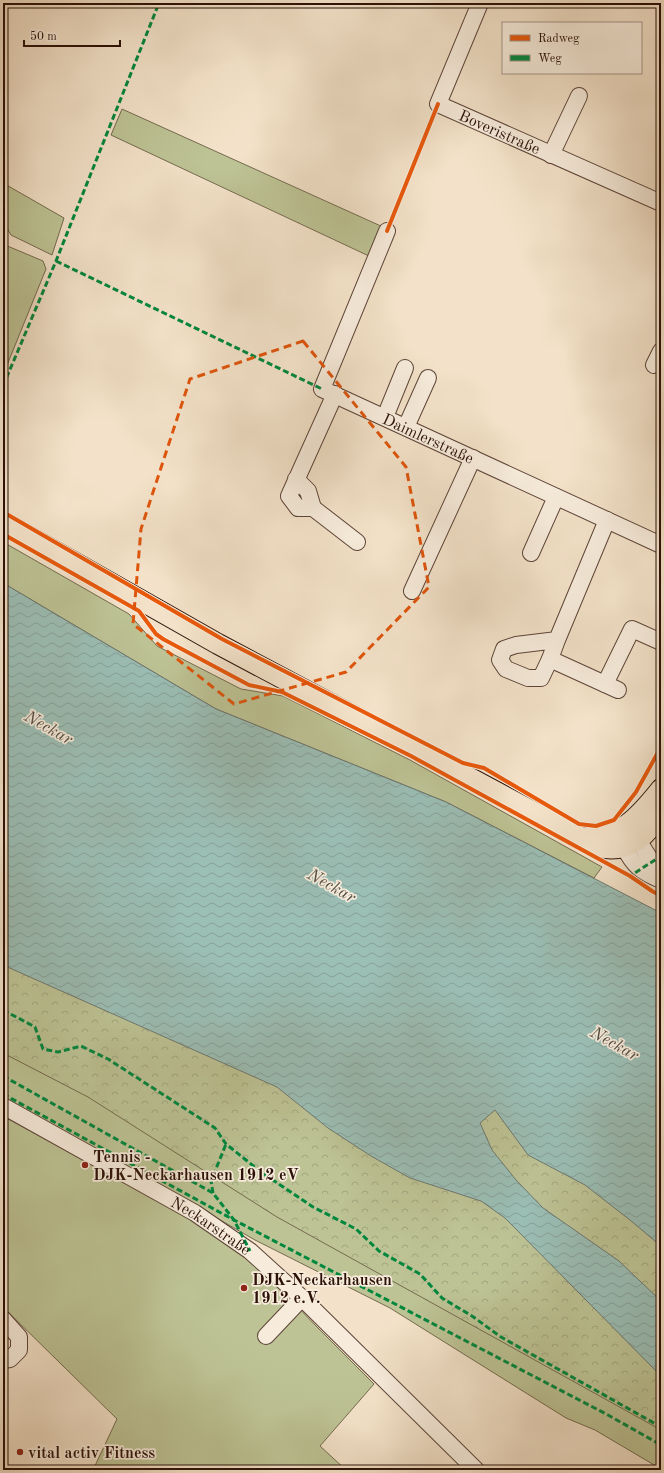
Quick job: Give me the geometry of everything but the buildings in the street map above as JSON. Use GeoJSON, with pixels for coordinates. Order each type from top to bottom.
{"type":"FeatureCollection","features":[{"type":"Feature","properties":{"kind":"main road"},"geometry":{"type":"LineString","coordinates":[[3,522],[218,644],[580,838],[606,835],[628,838],[651,826],[661,804]]}},
{"type":"Feature","properties":{"kind":"main road"},"geometry":{"type":"LineString","coordinates":[[628,838],[644,810],[661,789]]}},
{"type":"Feature","properties":{"kind":"street","name":"Boveristraße"},"geometry":{"type":"LineString","coordinates":[[480,3],[438,104],[661,203]]}},
{"type":"Feature","properties":{"kind":"street"},"geometry":{"type":"LineString","coordinates":[[551,155],[580,96]]}},
{"type":"Feature","properties":{"kind":"street"},"geometry":{"type":"LineString","coordinates":[[357,542],[313,508],[298,508],[289,496],[387,231]]}},
{"type":"Feature","properties":{"kind":"street"},"geometry":{"type":"LineString","coordinates":[[385,417],[405,368]]}},
{"type":"Feature","properties":{"kind":"street"},"geometry":{"type":"LineString","coordinates":[[406,427],[428,378]]}},
{"type":"Feature","properties":{"kind":"street","name":"Daimlerstraße"},"geometry":{"type":"LineString","coordinates":[[328,391],[661,546]]}},
{"type":"Feature","properties":{"kind":"street"},"geometry":{"type":"LineString","coordinates":[[412,591],[472,458]]}},
{"type":"Feature","properties":{"kind":"street"},"geometry":{"type":"LineString","coordinates":[[531,553],[556,497]]}},
{"type":"Feature","properties":{"kind":"street"},"geometry":{"type":"LineString","coordinates":[[558,640],[516,645],[504,649],[500,660],[506,669],[528,678],[540,678],[550,659],[558,640],[607,520]]}},
{"type":"Feature","properties":{"kind":"street"},"geometry":{"type":"LineString","coordinates":[[550,659],[612,687],[632,629],[661,642]]}},
{"type":"Feature","properties":{"kind":"street"},"geometry":{"type":"LineString","coordinates":[[628,838],[652,862],[661,874]]}},
{"type":"Feature","properties":{"kind":"street"},"geometry":{"type":"LineString","coordinates":[[628,838],[629,858],[640,870],[661,880]]}},
{"type":"Feature","properties":{"kind":"street","name":"Neckarstraße"},"geometry":{"type":"LineString","coordinates":[[3,1106],[195,1213],[250,1251],[302,1298],[476,1470]]}},
{"type":"Feature","properties":{"kind":"street"},"geometry":{"type":"LineString","coordinates":[[266,1336],[302,1298]]}},
{"type":"Feature","properties":{"kind":"street"},"geometry":{"type":"LineString","coordinates":[[3,1319],[19,1337],[19,1350],[10,1359],[3,1360]]}},
{"type":"Feature","properties":{"kind":"highlighted area"},"geometry":{"type":"Polygon","coordinates":[[[303,341],[406,467],[429,587],[346,672],[234,704],[133,624],[141,529],[190,379],[303,341]]]}},
{"type":"Feature","properties":{"kind":"green space"},"geometry":{"type":"Polygon","coordinates":[[[122,109],[383,227],[371,257],[111,135],[122,109]]]}},
{"type":"Feature","properties":{"kind":"green space"},"geometry":{"type":"Polygon","coordinates":[[[3,183],[64,218],[52,255],[11,235],[3,221],[3,183]]]}},
{"type":"Feature","properties":{"kind":"green space"},"geometry":{"type":"Polygon","coordinates":[[[5,245],[43,261],[46,269],[3,375],[3,251],[5,245]]]}},
{"type":"Feature","properties":{"kind":"green space"},"geometry":{"type":"Polygon","coordinates":[[[3,542],[129,614],[157,646],[241,689],[283,696],[410,760],[602,867],[594,878],[446,802],[216,709],[3,583],[3,542]]]}},
{"type":"Feature","properties":{"kind":"green space"},"geometry":{"type":"Polygon","coordinates":[[[3,758],[661,1023],[661,1430],[277,1217],[88,1097],[3,1053],[3,758]]]}},
{"type":"Feature","properties":{"kind":"green space"},"geometry":{"type":"Polygon","coordinates":[[[3,965],[661,1376],[661,1469],[595,1430],[566,1418],[390,1308],[255,1240],[133,1170],[3,1100],[3,965]]]}},
{"type":"Feature","properties":{"kind":"green space"},"geometry":{"type":"Polygon","coordinates":[[[3,1116],[170,1207],[242,1249],[374,1384],[320,1446],[346,1470],[93,1470],[117,1419],[3,1307],[3,1116]]]}},
{"type":"Feature","properties":{"kind":"water","name":"Neckar"},"geometry":{"type":"Polygon","coordinates":[[[3,583],[216,709],[446,802],[661,913],[661,1246],[585,1185],[528,1155],[495,1110],[480,1123],[492,1150],[516,1180],[543,1208],[619,1261],[661,1301],[661,1376],[505,1218],[481,1201],[410,1178],[371,1156],[328,1128],[277,1087],[3,965],[3,583]]]}},
{"type":"Feature","properties":{"kind":"marked path"},"geometry":{"type":"LineString","coordinates":[[3,386],[56,261],[159,3]]}},
{"type":"Feature","properties":{"kind":"marked path"},"geometry":{"type":"LineString","coordinates":[[56,261],[322,389]]}},
{"type":"Feature","properties":{"kind":"marked path"},"geometry":{"type":"LineString","coordinates":[[632,878],[630,876],[661,856]]}},
{"type":"Feature","properties":{"kind":"marked path"},"geometry":{"type":"LineString","coordinates":[[3,1010],[35,1027],[43,1049],[58,1052],[81,1046],[108,1059],[215,1128],[226,1144],[261,1172],[313,1207],[356,1229],[379,1251],[420,1274],[442,1298],[472,1316],[501,1337],[661,1427]]}},
{"type":"Feature","properties":{"kind":"marked path"},"geometry":{"type":"LineString","coordinates":[[3,1076],[213,1193],[234,1220],[250,1251]]}},
{"type":"Feature","properties":{"kind":"marked path"},"geometry":{"type":"LineString","coordinates":[[3,1094],[234,1220],[608,1415],[661,1445]]}},
{"type":"Feature","properties":{"kind":"marked path"},"geometry":{"type":"LineString","coordinates":[[213,1193],[211,1181],[226,1144]]}},
{"type":"Feature","properties":{"kind":"cycle path"},"geometry":{"type":"LineString","coordinates":[[387,231],[438,104]]}},
{"type":"Feature","properties":{"kind":"cycle path"},"geometry":{"type":"LineString","coordinates":[[3,512],[222,639],[463,763],[484,768],[579,824],[596,826],[614,820],[636,792],[661,747]]}},
{"type":"Feature","properties":{"kind":"cycle path"},"geometry":{"type":"LineString","coordinates":[[3,534],[139,611],[156,634],[163,639],[249,685],[282,692],[411,756],[630,876],[661,896]]}},
{"type":"Feature","properties":{"kind":"place","name":"Tennis - DJK-Neckarhausen 1912 eV"},"geometry":{"type":"Point","coordinates":[85,1165]}},
{"type":"Feature","properties":{"kind":"place","name":"DJK-Neckarhausen 1912 e.V."},"geometry":{"type":"Point","coordinates":[244,1288]}},
{"type":"Feature","properties":{"kind":"place","name":"vital activ Fitness"},"geometry":{"type":"Point","coordinates":[20,1452]}}]}
